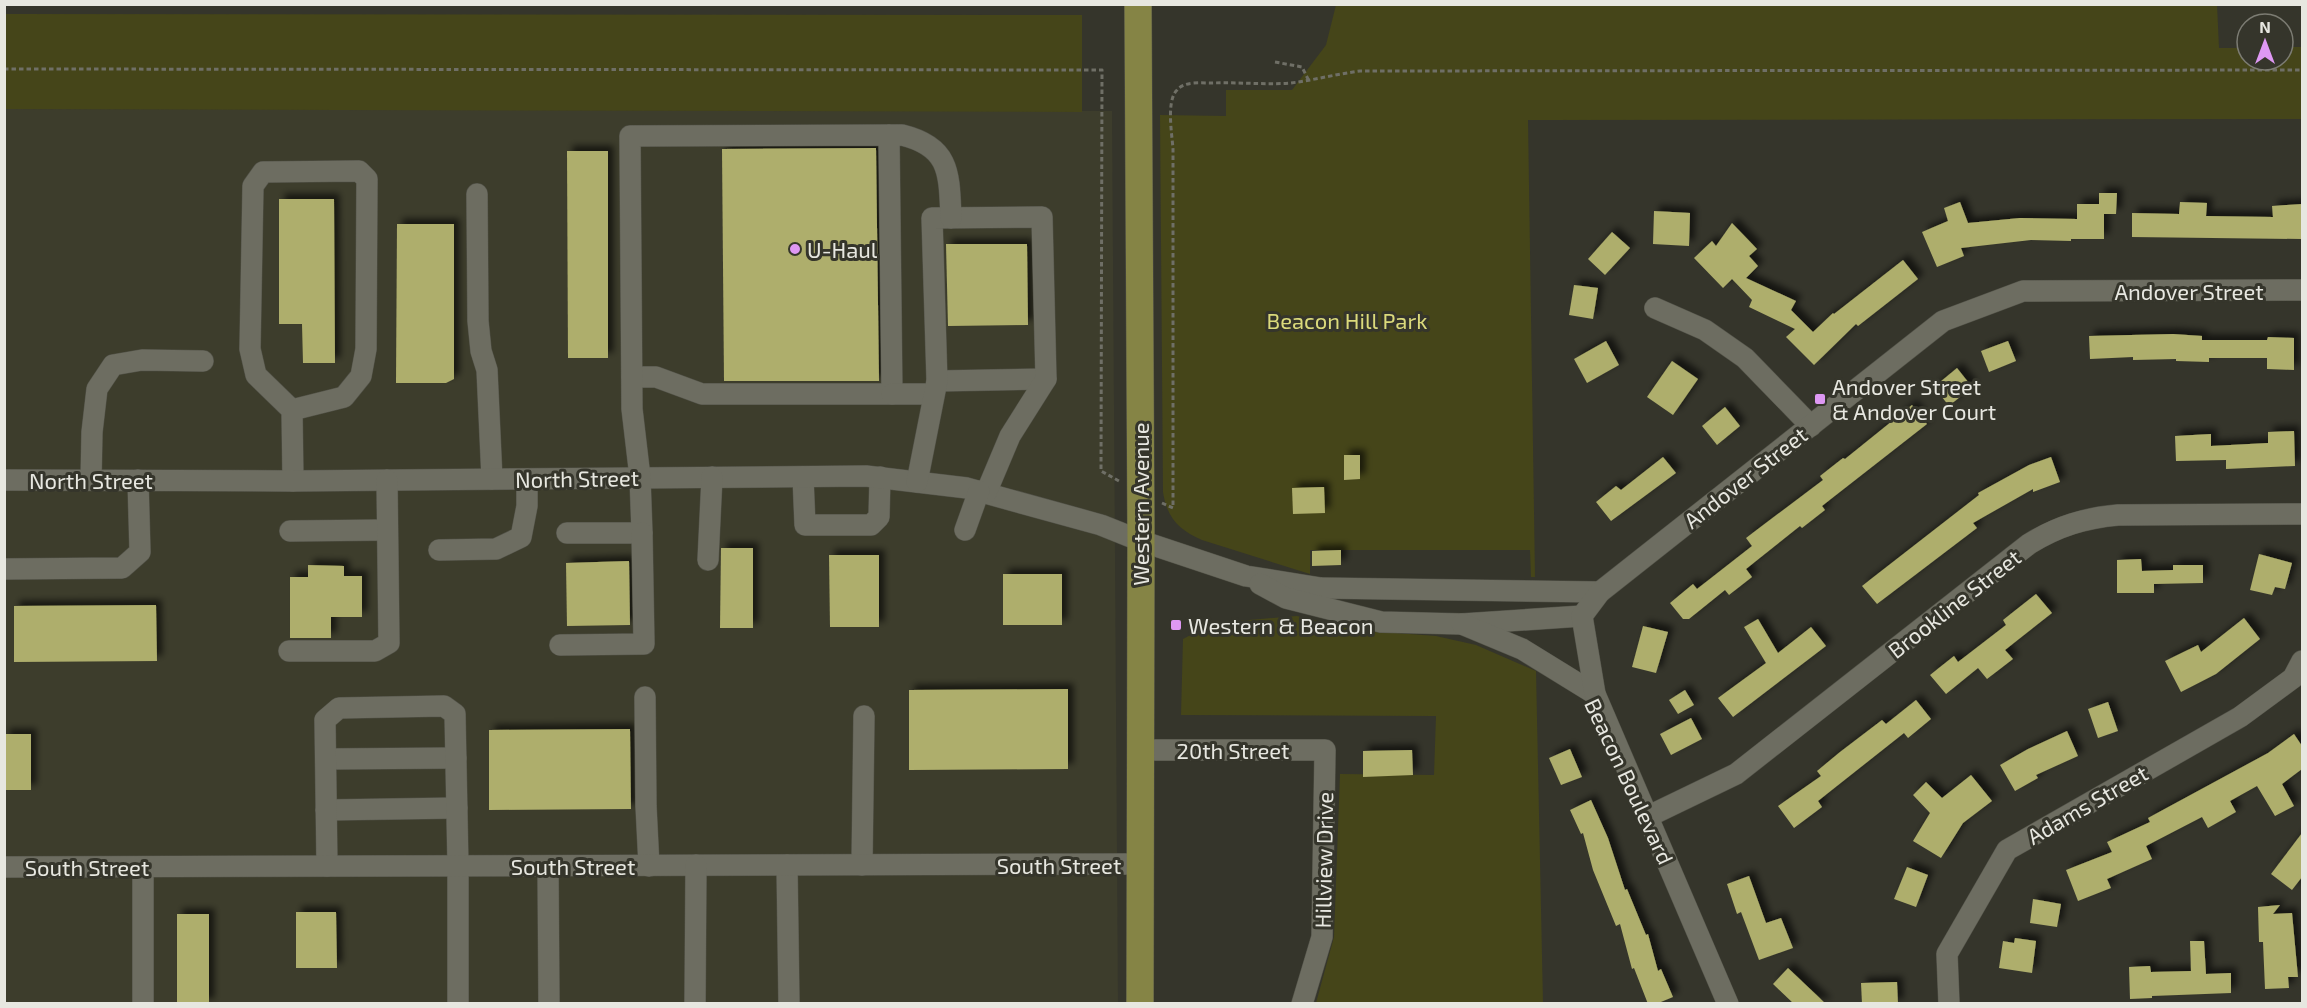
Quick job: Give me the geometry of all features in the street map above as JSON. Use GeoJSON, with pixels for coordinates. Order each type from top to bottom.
{"type":"FeatureCollection","features":[{"type":"Feature","properties":{"kind":"main road","name":"Western Avenue"},"geometry":{"type":"LineString","coordinates":[[1138,4],[1141,541],[1140,1004]]}},
{"type":"Feature","properties":{"kind":"street"},"geometry":{"type":"LineString","coordinates":[[889,135],[892,394]]}},
{"type":"Feature","properties":{"kind":"street"},"geometry":{"type":"LineString","coordinates":[[560,645],[644,644],[640,477],[632,409],[630,136],[703,138],[902,135],[919,139],[935,150],[943,161],[950,182],[951,218]]}},
{"type":"Feature","properties":{"kind":"street"},"geometry":{"type":"LineString","coordinates":[[292,410],[344,397],[361,376],[366,350],[367,179],[359,171],[263,172],[253,186],[250,349],[256,375],[292,410],[293,481]]}},
{"type":"Feature","properties":{"kind":"street"},"geometry":{"type":"LineString","coordinates":[[477,194],[478,321],[481,351],[487,369],[492,479]]}},
{"type":"Feature","properties":{"kind":"street"},"geometry":{"type":"LineString","coordinates":[[917,482],[935,387],[932,218],[1041,217],[1046,379],[1010,436],[964,530]]}},
{"type":"Feature","properties":{"kind":"street","name":"Andover Street"},"geometry":{"type":"LineString","coordinates":[[1582,616],[1600,592],[1943,321],[2023,291],[2302,290]]}},
{"type":"Feature","properties":{"kind":"street"},"geometry":{"type":"LineString","coordinates":[[1655,308],[1705,330],[1745,358],[1811,426]]}},
{"type":"Feature","properties":{"kind":"street"},"geometry":{"type":"LineString","coordinates":[[91,480],[92,432],[97,389],[113,365],[142,360],[203,361]]}},
{"type":"Feature","properties":{"kind":"street"},"geometry":{"type":"LineString","coordinates":[[632,377],[656,377],[702,394],[892,394],[935,387],[1046,379]]}},
{"type":"Feature","properties":{"kind":"street"},"geometry":{"type":"LineString","coordinates":[[708,560],[712,477]]}},
{"type":"Feature","properties":{"kind":"street"},"geometry":{"type":"LineString","coordinates":[[803,477],[805,525],[871,525],[879,517],[880,477]]}},
{"type":"Feature","properties":{"kind":"street","name":"North Street"},"geometry":{"type":"LineString","coordinates":[[4,480],[293,481],[880,477],[982,492],[1101,525],[1141,541]]}},
{"type":"Feature","properties":{"kind":"street"},"geometry":{"type":"LineString","coordinates":[[439,550],[496,549],[522,537],[527,506],[527,478]]}},
{"type":"Feature","properties":{"kind":"street"},"geometry":{"type":"LineString","coordinates":[[4,569],[122,568],[140,552],[138,480]]}},
{"type":"Feature","properties":{"kind":"street"},"geometry":{"type":"LineString","coordinates":[[289,651],[375,651],[389,643],[387,480]]}},
{"type":"Feature","properties":{"kind":"street","name":"Brookline Street"},"geometry":{"type":"LineString","coordinates":[[1649,816],[1736,774],[2029,544],[2061,526],[2096,517],[2118,515],[2302,513]]}},
{"type":"Feature","properties":{"kind":"street"},"geometry":{"type":"LineString","coordinates":[[290,531],[387,530]]}},
{"type":"Feature","properties":{"kind":"street"},"geometry":{"type":"LineString","coordinates":[[567,533],[642,534]]}},
{"type":"Feature","properties":{"kind":"street","name":"Beacon Boulevard"},"geometry":{"type":"LineString","coordinates":[[1141,541],[1246,576],[1321,588],[1600,592]]}},
{"type":"Feature","properties":{"kind":"street","name":"Beacon Boulevard"},"geometry":{"type":"LineString","coordinates":[[1246,576],[1286,598],[1381,622],[1462,624],[1582,616]]}},
{"type":"Feature","properties":{"kind":"street"},"geometry":{"type":"LineString","coordinates":[[1582,616],[1594,694]]}},
{"type":"Feature","properties":{"kind":"street","name":"Beacon Boulevard"},"geometry":{"type":"LineString","coordinates":[[1462,624],[1522,649],[1594,694],[1649,816],[1728,1004]]}},
{"type":"Feature","properties":{"kind":"street","name":"Adams Street"},"geometry":{"type":"LineString","coordinates":[[1949,1004],[1947,954],[2007,850],[2240,717],[2293,678],[2302,661]]}},
{"type":"Feature","properties":{"kind":"street"},"geometry":{"type":"LineString","coordinates":[[645,697],[649,866]]}},
{"type":"Feature","properties":{"kind":"street"},"geometry":{"type":"LineString","coordinates":[[327,866],[325,720],[339,708],[444,706],[456,714],[458,1004]]}},
{"type":"Feature","properties":{"kind":"street"},"geometry":{"type":"LineString","coordinates":[[862,865],[864,716]]}},
{"type":"Feature","properties":{"kind":"street","name":"20th Street"},"geometry":{"type":"LineString","coordinates":[[1140,750],[1325,750]]}},
{"type":"Feature","properties":{"kind":"street","name":"Hillview Drive"},"geometry":{"type":"LineString","coordinates":[[1302,1004],[1322,937],[1325,750]]}},
{"type":"Feature","properties":{"kind":"street"},"geometry":{"type":"LineString","coordinates":[[326,759],[456,758]]}},
{"type":"Feature","properties":{"kind":"street"},"geometry":{"type":"LineString","coordinates":[[326,810],[457,808]]}},
{"type":"Feature","properties":{"kind":"street","name":"South Street"},"geometry":{"type":"LineString","coordinates":[[4,867],[1140,864]]}},
{"type":"Feature","properties":{"kind":"street"},"geometry":{"type":"LineString","coordinates":[[695,1004],[696,865]]}},
{"type":"Feature","properties":{"kind":"street"},"geometry":{"type":"LineString","coordinates":[[787,865],[789,1004]]}},
{"type":"Feature","properties":{"kind":"street"},"geometry":{"type":"LineString","coordinates":[[548,866],[549,1004]]}},
{"type":"Feature","properties":{"kind":"street"},"geometry":{"type":"LineString","coordinates":[[142,1004],[143,867]]}},
{"type":"Feature","properties":{"kind":"path"},"geometry":{"type":"LineString","coordinates":[[1275,62],[1302,67],[1309,81]]}},
{"type":"Feature","properties":{"kind":"path"},"geometry":{"type":"LineString","coordinates":[[4,69],[1102,70],[1101,471]]}},
{"type":"Feature","properties":{"kind":"path"},"geometry":{"type":"LineString","coordinates":[[1173,508],[1173,148],[1170,113],[1176,90],[1190,83],[1288,83],[1360,71],[2302,70]]}},
{"type":"Feature","properties":{"kind":"shaded area"},"geometry":{"type":"Polygon","coordinates":[[[5,109],[1112,111],[1118,1003],[5,1004],[5,109]]]}},
{"type":"Feature","properties":{"kind":"green space","name":"Beacon Hill Park"},"geometry":{"type":"Polygon","coordinates":[[[2217,4],[2219,48],[2235,48],[2235,72],[2295,72],[2295,47],[2302,47],[2302,119],[1528,120],[1535,577],[1531,577],[1530,550],[1310,550],[1310,574],[1202,540],[1175,522],[1165,501],[1163,492],[1160,115],[1226,116],[1226,90],[1292,90],[1326,45],[1336,5],[2217,4]]]}},
{"type":"Feature","properties":{"kind":"green space"},"geometry":{"type":"Polygon","coordinates":[[[5,14],[1082,15],[1082,112],[5,109],[5,14]]]}},
{"type":"Feature","properties":{"kind":"green space"},"geometry":{"type":"Polygon","coordinates":[[[1297,616],[1356,630],[1436,636],[1476,645],[1536,671],[1543,1003],[1316,1003],[1334,937],[1340,774],[1434,775],[1436,716],[1181,715],[1183,639],[1214,623],[1297,616]]]}},
{"type":"Feature","properties":{"kind":"building"},"geometry":{"type":"Polygon","coordinates":[[[876,148],[879,381],[724,381],[722,149],[876,148]]]}},
{"type":"Feature","properties":{"kind":"building"},"geometry":{"type":"Polygon","coordinates":[[[567,151],[608,151],[608,358],[568,358],[567,151]]]}},
{"type":"Feature","properties":{"kind":"building"},"geometry":{"type":"Polygon","coordinates":[[[2099,193],[2117,193],[2116,214],[2104,214],[2104,239],[2031,240],[1961,248],[1964,256],[1937,267],[1922,232],[1948,221],[1944,208],[1960,202],[1968,223],[2020,218],[2077,219],[2077,204],[2099,204],[2099,193]]]}},
{"type":"Feature","properties":{"kind":"building"},"geometry":{"type":"Polygon","coordinates":[[[279,199],[334,199],[335,363],[303,363],[302,324],[279,324],[279,199]]]}},
{"type":"Feature","properties":{"kind":"building"},"geometry":{"type":"Polygon","coordinates":[[[2180,202],[2207,203],[2206,216],[2273,217],[2272,206],[2302,204],[2302,239],[2132,237],[2132,213],[2179,214],[2180,202]]]}},
{"type":"Feature","properties":{"kind":"building"},"geometry":{"type":"Polygon","coordinates":[[[1654,211],[1690,213],[1689,246],[1653,244],[1654,211]]]}},
{"type":"Feature","properties":{"kind":"building"},"geometry":{"type":"Polygon","coordinates":[[[1732,223],[1757,249],[1749,256],[1758,266],[1746,278],[1796,301],[1791,310],[1813,332],[1833,313],[1903,260],[1918,279],[1858,326],[1856,324],[1814,365],[1786,337],[1795,329],[1749,307],[1752,300],[1732,279],[1723,288],[1694,258],[1712,241],[1716,246],[1732,223]]]}},
{"type":"Feature","properties":{"kind":"building"},"geometry":{"type":"Polygon","coordinates":[[[397,224],[454,224],[454,379],[446,383],[396,383],[397,224]]]}},
{"type":"Feature","properties":{"kind":"building"},"geometry":{"type":"Polygon","coordinates":[[[1612,232],[1630,248],[1605,275],[1588,259],[1612,232]]]}},
{"type":"Feature","properties":{"kind":"building"},"geometry":{"type":"Polygon","coordinates":[[[946,244],[1027,244],[1028,325],[948,326],[946,244]]]}},
{"type":"Feature","properties":{"kind":"building"},"geometry":{"type":"Polygon","coordinates":[[[1574,285],[1598,288],[1593,319],[1569,315],[1574,285]]]}},
{"type":"Feature","properties":{"kind":"building"},"geometry":{"type":"Polygon","coordinates":[[[2173,334],[2202,336],[2202,340],[2294,338],[2294,370],[2267,369],[2267,358],[2209,358],[2209,362],[2176,361],[2176,359],[2133,360],[2133,357],[2090,359],[2089,336],[2173,334]]]}},
{"type":"Feature","properties":{"kind":"building"},"geometry":{"type":"Polygon","coordinates":[[[1606,341],[1619,365],[1587,383],[1574,359],[1606,341]]]}},
{"type":"Feature","properties":{"kind":"building"},"geometry":{"type":"Polygon","coordinates":[[[2008,341],[2016,361],[1989,372],[1981,351],[2008,341]]]}},
{"type":"Feature","properties":{"kind":"building"},"geometry":{"type":"Polygon","coordinates":[[[1672,361],[1698,379],[1673,415],[1647,397],[1672,361]]]}},
{"type":"Feature","properties":{"kind":"building"},"geometry":{"type":"Polygon","coordinates":[[[1957,368],[1972,387],[1949,406],[1934,387],[1957,368]]]}},
{"type":"Feature","properties":{"kind":"building"},"geometry":{"type":"Polygon","coordinates":[[[1912,405],[1927,424],[1822,506],[1825,510],[1802,528],[1800,526],[1746,569],[1752,577],[1729,595],[1725,590],[1689,619],[1683,619],[1670,603],[1693,584],[1697,589],[1752,546],[1746,538],[1823,480],[1820,476],[1843,458],[1845,459],[1912,405]]]}},
{"type":"Feature","properties":{"kind":"building"},"geometry":{"type":"Polygon","coordinates":[[[1725,407],[1740,426],[1717,445],[1702,426],[1725,407]]]}},
{"type":"Feature","properties":{"kind":"building"},"geometry":{"type":"Polygon","coordinates":[[[2294,431],[2295,466],[2226,469],[2226,460],[2176,461],[2175,436],[2211,434],[2211,446],[2268,443],[2268,432],[2294,431]]]}},
{"type":"Feature","properties":{"kind":"building"},"geometry":{"type":"Polygon","coordinates":[[[1344,455],[1360,455],[1360,479],[1344,480],[1344,455]]]}},
{"type":"Feature","properties":{"kind":"building"},"geometry":{"type":"Polygon","coordinates":[[[1663,457],[1676,473],[1611,521],[1596,502],[1616,486],[1621,490],[1663,457]]]}},
{"type":"Feature","properties":{"kind":"building"},"geometry":{"type":"Polygon","coordinates":[[[2051,457],[2060,482],[2033,492],[2033,489],[1973,523],[1977,528],[1877,604],[1862,586],[1979,495],[1978,493],[2029,465],[2051,457]]]}},
{"type":"Feature","properties":{"kind":"building"},"geometry":{"type":"Polygon","coordinates":[[[1324,487],[1325,513],[1293,514],[1292,488],[1324,487]]]}},
{"type":"Feature","properties":{"kind":"building"},"geometry":{"type":"Polygon","coordinates":[[[721,548],[753,548],[753,628],[720,628],[721,548]]]}},
{"type":"Feature","properties":{"kind":"building"},"geometry":{"type":"Polygon","coordinates":[[[1341,550],[1341,565],[1312,566],[1312,551],[1341,550]]]}},
{"type":"Feature","properties":{"kind":"building"},"geometry":{"type":"Polygon","coordinates":[[[2259,554],[2292,563],[2285,589],[2275,587],[2272,595],[2250,590],[2259,554]]]}},
{"type":"Feature","properties":{"kind":"building"},"geometry":{"type":"Polygon","coordinates":[[[829,555],[879,555],[879,627],[830,627],[829,555]]]}},
{"type":"Feature","properties":{"kind":"building"},"geometry":{"type":"Polygon","coordinates":[[[2141,559],[2142,571],[2173,570],[2173,565],[2203,565],[2203,583],[2154,584],[2154,593],[2117,593],[2117,560],[2141,559]]]}},
{"type":"Feature","properties":{"kind":"building"},"geometry":{"type":"Polygon","coordinates":[[[629,561],[630,625],[567,626],[566,563],[629,561]]]}},
{"type":"Feature","properties":{"kind":"building"},"geometry":{"type":"Polygon","coordinates":[[[308,565],[344,566],[344,576],[362,576],[362,617],[331,617],[331,638],[290,638],[290,577],[308,577],[308,565]]]}},
{"type":"Feature","properties":{"kind":"building"},"geometry":{"type":"Polygon","coordinates":[[[1003,574],[1062,574],[1062,625],[1003,625],[1003,574]]]}},
{"type":"Feature","properties":{"kind":"building"},"geometry":{"type":"Polygon","coordinates":[[[2036,594],[2052,613],[2005,650],[2013,659],[1987,679],[1978,668],[1946,694],[1930,675],[1954,656],[1958,662],[2006,625],[2003,620],[2036,594]]]}},
{"type":"Feature","properties":{"kind":"building"},"geometry":{"type":"Polygon","coordinates":[[[156,605],[157,661],[14,662],[14,606],[156,605]]]}},
{"type":"Feature","properties":{"kind":"building"},"geometry":{"type":"Polygon","coordinates":[[[2244,618],[2260,639],[2216,674],[2181,692],[2165,661],[2198,645],[2201,652],[2244,618]]]}},
{"type":"Feature","properties":{"kind":"building"},"geometry":{"type":"Polygon","coordinates":[[[1758,619],[1778,653],[1811,627],[1826,646],[1733,717],[1718,698],[1766,663],[1744,627],[1758,619]]]}},
{"type":"Feature","properties":{"kind":"building"},"geometry":{"type":"Polygon","coordinates":[[[1643,626],[1668,632],[1656,673],[1632,667],[1643,626]]]}},
{"type":"Feature","properties":{"kind":"building"},"geometry":{"type":"Polygon","coordinates":[[[1068,689],[1068,769],[909,770],[909,690],[1068,689]]]}},
{"type":"Feature","properties":{"kind":"building"},"geometry":{"type":"Polygon","coordinates":[[[1685,690],[1694,705],[1678,714],[1669,700],[1685,690]]]}},
{"type":"Feature","properties":{"kind":"building"},"geometry":{"type":"Polygon","coordinates":[[[1916,700],[1931,719],[1908,738],[1904,733],[1818,801],[1822,807],[1794,828],[1778,806],[1821,776],[1817,771],[1840,752],[1882,720],[1886,724],[1916,700]]]}},
{"type":"Feature","properties":{"kind":"building"},"geometry":{"type":"Polygon","coordinates":[[[2108,702],[2118,731],[2098,738],[2088,709],[2108,702]]]}},
{"type":"Feature","properties":{"kind":"building"},"geometry":{"type":"Polygon","coordinates":[[[1691,718],[1702,739],[1671,755],[1660,734],[1691,718]]]}},
{"type":"Feature","properties":{"kind":"building"},"geometry":{"type":"Polygon","coordinates":[[[630,729],[631,809],[489,810],[489,730],[630,729]]]}},
{"type":"Feature","properties":{"kind":"building"},"geometry":{"type":"Polygon","coordinates":[[[2067,731],[2078,756],[2036,775],[2038,778],[2015,791],[2000,765],[2067,731]]]}},
{"type":"Feature","properties":{"kind":"building"},"geometry":{"type":"Polygon","coordinates":[[[4,734],[31,734],[31,790],[4,790],[4,734]]]}},
{"type":"Feature","properties":{"kind":"building"},"geometry":{"type":"Polygon","coordinates":[[[2294,734],[2302,746],[2302,769],[2282,784],[2294,806],[2275,816],[2257,786],[2230,801],[2236,812],[2208,828],[2202,817],[2146,846],[2152,859],[2107,879],[2111,888],[2078,901],[2066,870],[2112,852],[2107,842],[2150,822],[2148,818],[2268,753],[2294,734]]]}},
{"type":"Feature","properties":{"kind":"building"},"geometry":{"type":"Polygon","coordinates":[[[1570,749],[1582,777],[1561,785],[1549,758],[1570,749]]]}},
{"type":"Feature","properties":{"kind":"building"},"geometry":{"type":"Polygon","coordinates":[[[1412,750],[1413,775],[1363,777],[1363,751],[1412,750]]]}},
{"type":"Feature","properties":{"kind":"building"},"geometry":{"type":"Polygon","coordinates":[[[1971,775],[1992,801],[1963,823],[1941,858],[1913,841],[1930,813],[1913,795],[1926,782],[1942,798],[1971,775]]]}},
{"type":"Feature","properties":{"kind":"building"},"geometry":{"type":"Polygon","coordinates":[[[1591,800],[1608,838],[1625,890],[1627,889],[1646,935],[1648,934],[1658,971],[1661,969],[1673,997],[1656,1004],[1648,1004],[1634,968],[1632,969],[1620,924],[1616,926],[1593,870],[1583,833],[1581,834],[1570,810],[1591,800]]]}},
{"type":"Feature","properties":{"kind":"building"},"geometry":{"type":"Polygon","coordinates":[[[2302,833],[2302,877],[2292,890],[2271,874],[2302,833]]]}},
{"type":"Feature","properties":{"kind":"building"},"geometry":{"type":"Polygon","coordinates":[[[1907,867],[1928,875],[1916,907],[1894,899],[1907,867]]]}},
{"type":"Feature","properties":{"kind":"building"},"geometry":{"type":"Polygon","coordinates":[[[1749,876],[1766,923],[1781,918],[1793,948],[1759,960],[1741,912],[1737,914],[1727,884],[1749,876]]]}},
{"type":"Feature","properties":{"kind":"building"},"geometry":{"type":"Polygon","coordinates":[[[2033,899],[2061,904],[2057,927],[2030,923],[2033,899]]]}},
{"type":"Feature","properties":{"kind":"building"},"geometry":{"type":"Polygon","coordinates":[[[2280,905],[2273,914],[2292,913],[2298,977],[2288,977],[2289,988],[2265,989],[2263,942],[2259,942],[2258,907],[2280,905]]]}},
{"type":"Feature","properties":{"kind":"building"},"geometry":{"type":"Polygon","coordinates":[[[296,912],[336,912],[337,968],[296,968],[296,912]]]}},
{"type":"Feature","properties":{"kind":"building"},"geometry":{"type":"Polygon","coordinates":[[[177,914],[209,914],[209,1004],[177,1004],[177,914]]]}},
{"type":"Feature","properties":{"kind":"building"},"geometry":{"type":"Polygon","coordinates":[[[2015,938],[2036,941],[2032,973],[1999,968],[2003,941],[2014,943],[2015,938]]]}},
{"type":"Feature","properties":{"kind":"building"},"geometry":{"type":"Polygon","coordinates":[[[2190,941],[2204,941],[2206,974],[2231,973],[2231,993],[2130,999],[2129,967],[2150,966],[2151,972],[2191,971],[2190,941]]]}},
{"type":"Feature","properties":{"kind":"building"},"geometry":{"type":"Polygon","coordinates":[[[1788,968],[1826,1004],[1794,1004],[1773,984],[1788,968]]]}},
{"type":"Feature","properties":{"kind":"building"},"geometry":{"type":"Polygon","coordinates":[[[1897,982],[1898,1004],[1862,1004],[1861,983],[1897,982]]]}},
{"type":"Feature","properties":{"kind":"place","name":"U-Haul"},"geometry":{"type":"Point","coordinates":[795,249]}},
{"type":"Feature","properties":{"kind":"place","name":"Andover Street & Andover Court"},"geometry":{"type":"Point","coordinates":[1820,399]}},
{"type":"Feature","properties":{"kind":"place","name":"Western & Beacon"},"geometry":{"type":"Point","coordinates":[1176,625]}}]}
